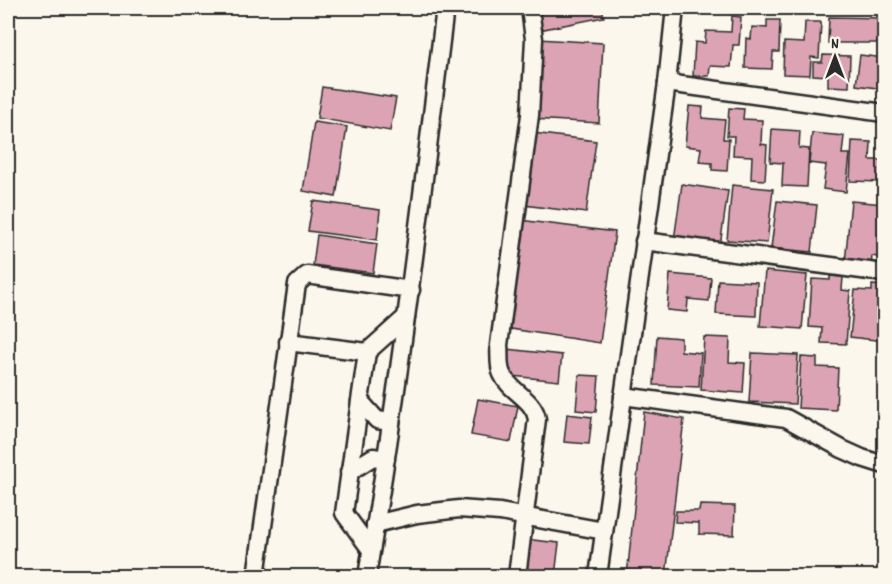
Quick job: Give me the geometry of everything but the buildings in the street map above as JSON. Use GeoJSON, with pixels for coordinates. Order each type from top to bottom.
{"type":"FeatureCollection","features":[{"type":"Feature","properties":{"kind":"street"},"geometry":{"type":"LineString","coordinates":[[367,576],[411,290],[444,8]]}},
{"type":"Feature","properties":{"kind":"street"},"geometry":{"type":"LineString","coordinates":[[517,576],[537,419],[532,406],[508,383],[500,371],[499,345],[530,115],[534,39],[531,8]]}},
{"type":"Feature","properties":{"kind":"street"},"geometry":{"type":"LineString","coordinates":[[598,576],[667,83],[675,8]]}},
{"type":"Feature","properties":{"kind":"street"},"geometry":{"type":"LineString","coordinates":[[667,83],[885,113]]}},
{"type":"Feature","properties":{"kind":"street"},"geometry":{"type":"LineString","coordinates":[[644,241],[885,273]]}},
{"type":"Feature","properties":{"kind":"street"},"geometry":{"type":"LineString","coordinates":[[256,576],[297,284],[308,275],[411,290]]}},
{"type":"Feature","properties":{"kind":"street"},"geometry":{"type":"LineString","coordinates":[[371,550],[344,513],[367,352],[406,317]]}},
{"type":"Feature","properties":{"kind":"street"},"geometry":{"type":"LineString","coordinates":[[288,342],[367,352]]}},
{"type":"Feature","properties":{"kind":"street"},"geometry":{"type":"LineString","coordinates":[[623,396],[786,418],[842,449],[885,465]]}},
{"type":"Feature","properties":{"kind":"street"},"geometry":{"type":"LineString","coordinates":[[360,401],[377,420],[391,422]]}},
{"type":"Feature","properties":{"kind":"street"},"geometry":{"type":"LineString","coordinates":[[349,472],[373,457],[386,459]]}},
{"type":"Feature","properties":{"kind":"street"},"geometry":{"type":"LineString","coordinates":[[375,524],[417,514],[459,509],[500,512],[604,531]]}}]}
